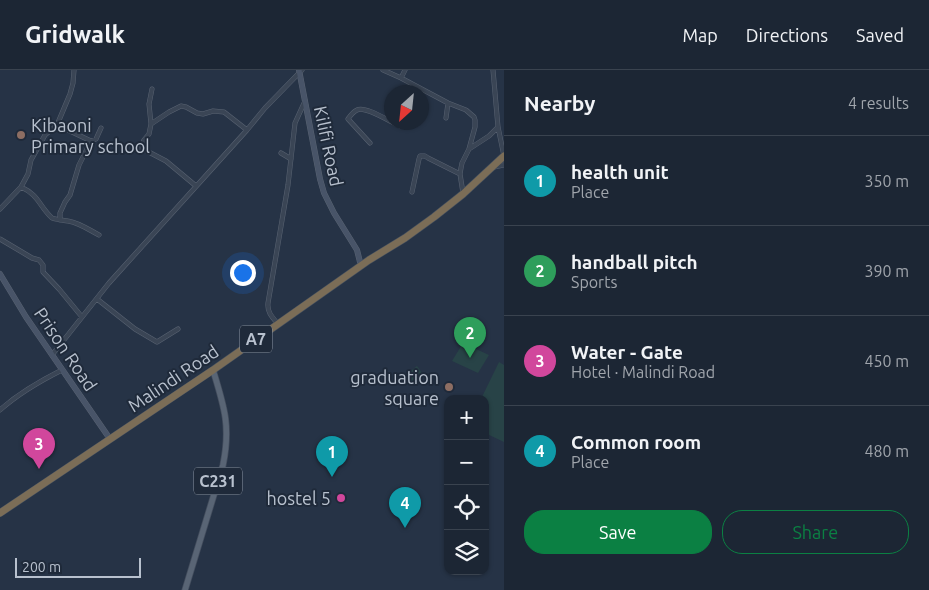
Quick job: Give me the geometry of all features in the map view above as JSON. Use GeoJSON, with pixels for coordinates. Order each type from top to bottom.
{"type":"FeatureCollection","features":[{"type":"Feature","properties":{"kind":"highway","name":"Malindi Road"},"geometry":{"type":"LineString","coordinates":[[0,513],[213,370],[369,260],[434,217],[463,194],[504,156]]}},
{"type":"Feature","properties":{"kind":"main road","name":"C231"},"geometry":{"type":"LineString","coordinates":[[185,590],[226,450],[226,419],[213,370]]}},
{"type":"Feature","properties":{"kind":"street"},"geometry":{"type":"LineString","coordinates":[[0,209],[21,187],[38,147],[45,135],[57,125],[70,94],[74,70]]}},
{"type":"Feature","properties":{"kind":"street"},"geometry":{"type":"LineString","coordinates":[[383,70],[401,78],[411,85]]}},
{"type":"Feature","properties":{"kind":"street"},"geometry":{"type":"LineString","coordinates":[[401,78],[405,70]]}},
{"type":"Feature","properties":{"kind":"street"},"geometry":{"type":"LineString","coordinates":[[493,70],[498,127],[504,156]]}},
{"type":"Feature","properties":{"kind":"street"},"geometry":{"type":"LineString","coordinates":[[52,355],[109,283],[300,71]]}},
{"type":"Feature","properties":{"kind":"street","name":"Kilifi Road"},"geometry":{"type":"LineString","coordinates":[[300,71],[316,163],[324,193],[338,221],[357,250],[369,260]]}},
{"type":"Feature","properties":{"kind":"street"},"geometry":{"type":"LineString","coordinates":[[152,89],[149,104],[151,124],[141,148],[166,161],[196,186]]}},
{"type":"Feature","properties":{"kind":"street"},"geometry":{"type":"LineString","coordinates":[[429,95],[466,110],[474,117],[475,127],[460,174],[463,194]]}},
{"type":"Feature","properties":{"kind":"street"},"geometry":{"type":"LineString","coordinates":[[278,324],[270,315],[268,306],[284,213],[295,123],[305,101]]}},
{"type":"Feature","properties":{"kind":"street"},"geometry":{"type":"LineString","coordinates":[[446,118],[448,103]]}},
{"type":"Feature","properties":{"kind":"street"},"geometry":{"type":"LineString","coordinates":[[151,124],[180,106],[203,114],[214,111],[224,112],[247,130]]}},
{"type":"Feature","properties":{"kind":"street"},"geometry":{"type":"LineString","coordinates":[[370,143],[348,119],[359,109],[366,110],[384,118]]}},
{"type":"Feature","properties":{"kind":"street"},"geometry":{"type":"LineString","coordinates":[[57,125],[91,142]]}},
{"type":"Feature","properties":{"kind":"street"},"geometry":{"type":"LineString","coordinates":[[469,148],[489,136],[498,127]]}},
{"type":"Feature","properties":{"kind":"street"},"geometry":{"type":"LineString","coordinates":[[60,220],[60,213],[64,202],[72,190],[79,165],[101,128]]}},
{"type":"Feature","properties":{"kind":"street"},"geometry":{"type":"LineString","coordinates":[[281,153],[291,159]]}},
{"type":"Feature","properties":{"kind":"street"},"geometry":{"type":"LineString","coordinates":[[412,192],[420,156],[425,156],[460,174]]}},
{"type":"Feature","properties":{"kind":"street"},"geometry":{"type":"LineString","coordinates":[[492,168],[504,165]]}},
{"type":"Feature","properties":{"kind":"street"},"geometry":{"type":"LineString","coordinates":[[21,187],[30,191],[52,218],[70,221],[99,235]]}},
{"type":"Feature","properties":{"kind":"street"},"geometry":{"type":"LineString","coordinates":[[0,239],[32,258],[39,260],[43,265],[43,272],[82,317]]}},
{"type":"Feature","properties":{"kind":"street","name":"Kilifi Road"},"geometry":{"type":"LineString","coordinates":[[357,250],[361,266]]}},
{"type":"Feature","properties":{"kind":"street","name":"Prison Road"},"geometry":{"type":"LineString","coordinates":[[0,274],[26,317],[110,439]]}},
{"type":"Feature","properties":{"kind":"street"},"geometry":{"type":"LineString","coordinates":[[97,299],[135,329],[157,342],[178,329]]}},
{"type":"Feature","properties":{"kind":"street"},"geometry":{"type":"LineString","coordinates":[[0,410],[14,398],[62,370]]}},
{"type":"Feature","properties":{"kind":"green space"},"geometry":{"type":"Polygon","coordinates":[[[463,343],[489,355],[478,373],[452,361],[463,343]]]}},
{"type":"Feature","properties":{"kind":"green space"},"geometry":{"type":"Polygon","coordinates":[[[499,362],[504,365],[504,442],[489,435],[489,395],[483,395],[499,362]]]}},
{"type":"Feature","properties":{"kind":"green space"},"geometry":{"type":"Polygon","coordinates":[[[417,366],[422,373],[408,385],[402,378],[417,366]]]}},
{"type":"Feature","properties":{"kind":"place","name":"Kibaoni Primary school"},"geometry":{"type":"Point","coordinates":[21,135]}},
{"type":"Feature","properties":{"kind":"place","name":"handball pitch"},"geometry":{"type":"Point","coordinates":[470,358]}},
{"type":"Feature","properties":{"kind":"place","name":"graduation square"},"geometry":{"type":"Point","coordinates":[449,387]}},
{"type":"Feature","properties":{"kind":"place","name":"Water - Gate"},"geometry":{"type":"Point","coordinates":[39,469]}},
{"type":"Feature","properties":{"kind":"place","name":"health unit"},"geometry":{"type":"Point","coordinates":[332,477]}},
{"type":"Feature","properties":{"kind":"place","name":"hostel 5"},"geometry":{"type":"Point","coordinates":[341,498]}},
{"type":"Feature","properties":{"kind":"place","name":"Common room"},"geometry":{"type":"Point","coordinates":[405,528]}}]}
